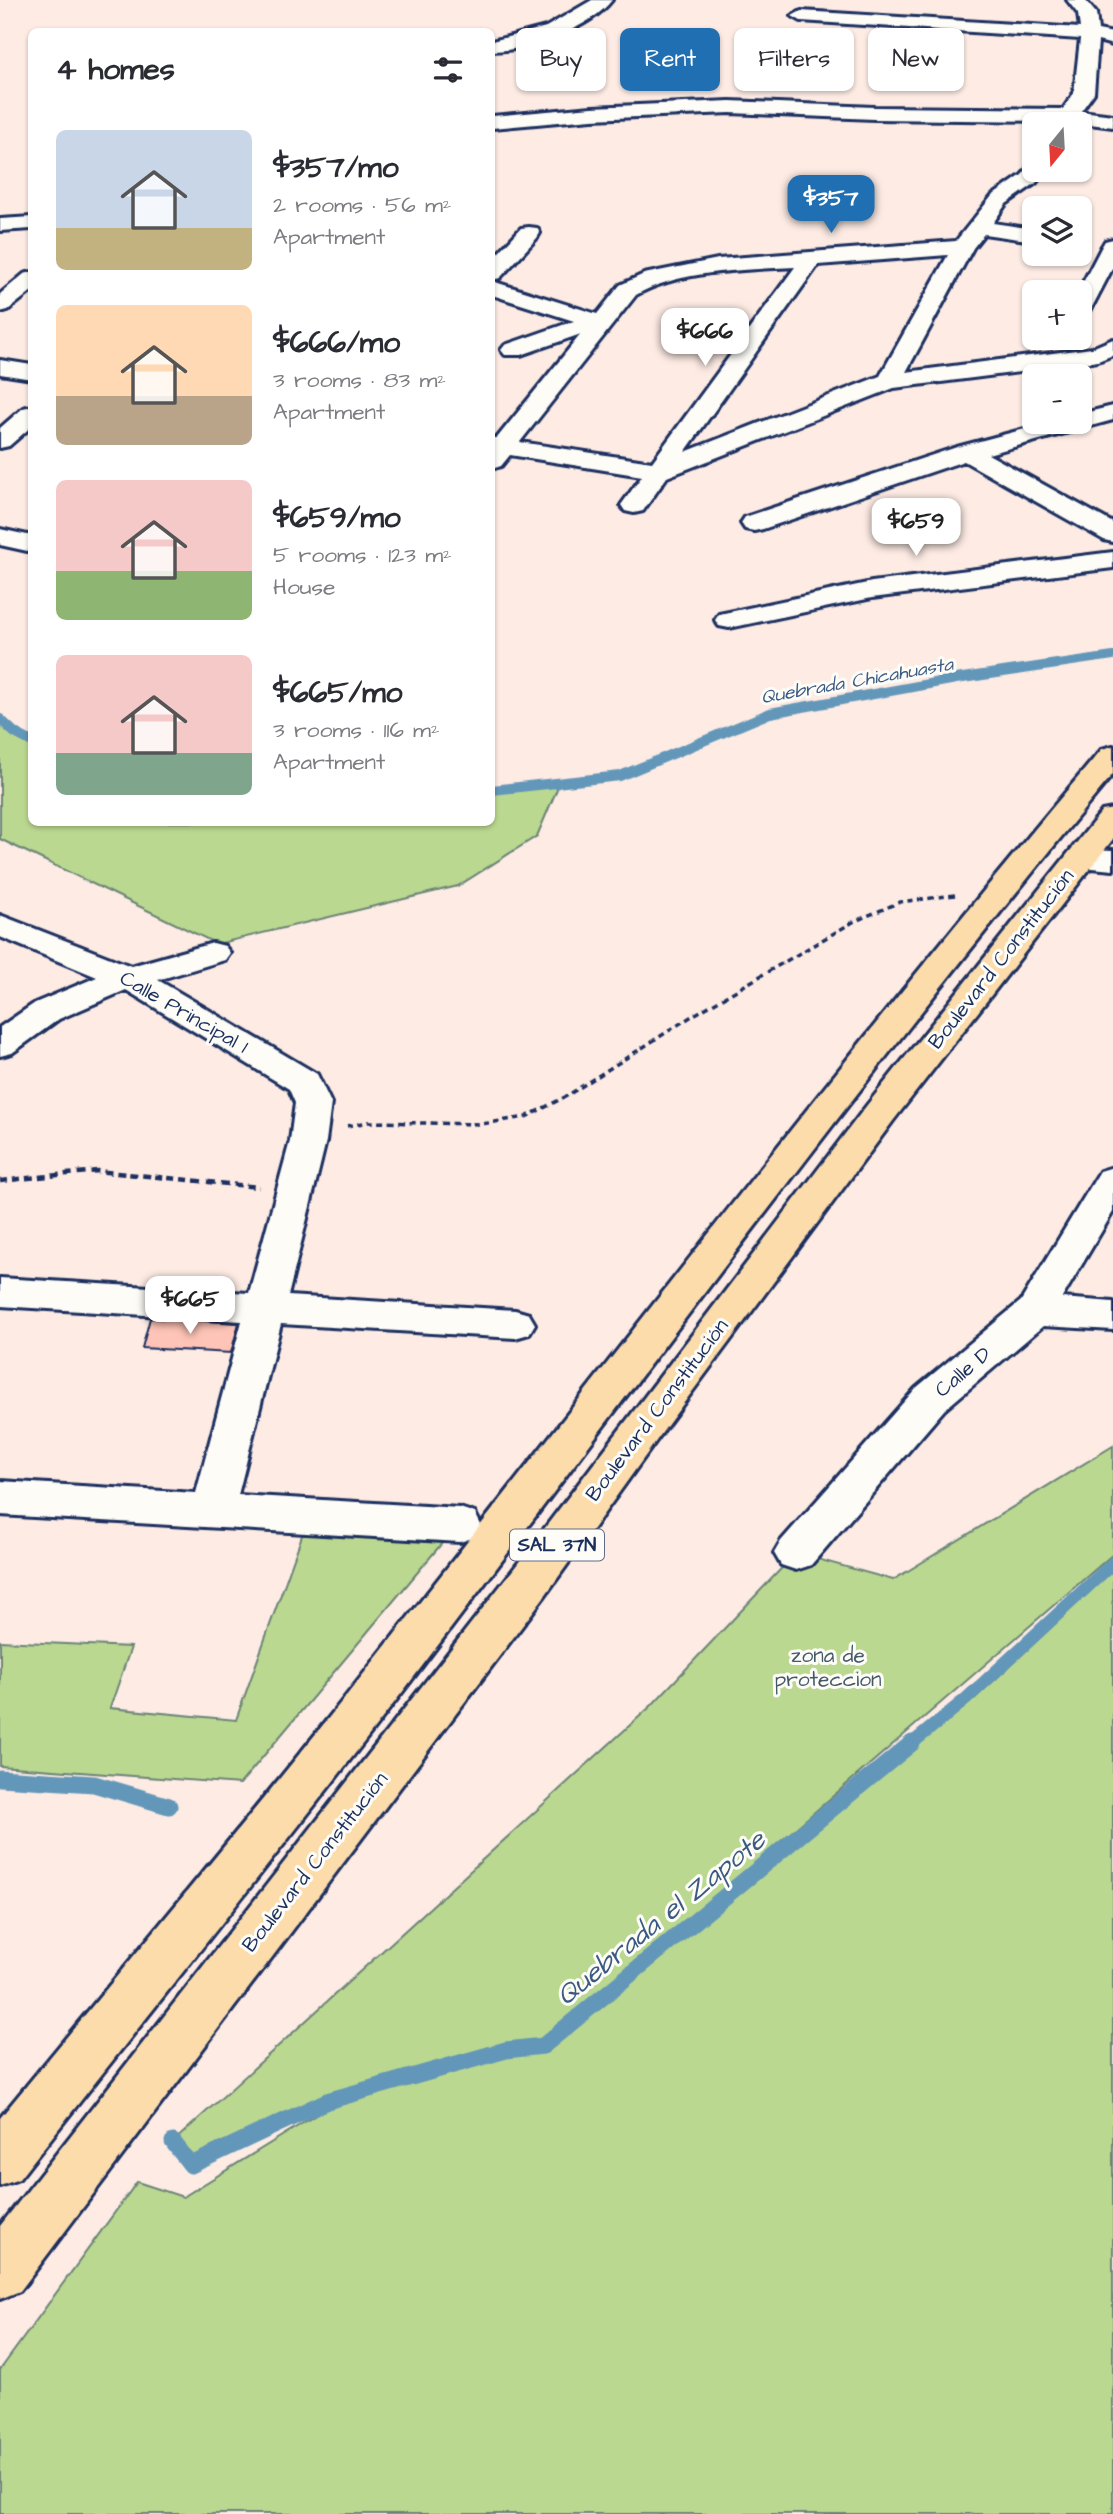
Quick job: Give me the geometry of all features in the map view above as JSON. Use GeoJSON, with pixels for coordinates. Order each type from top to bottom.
{"type":"FeatureCollection","features":[{"type":"Feature","properties":{"kind":"highway","name":"Boulevard Constitución"},"geometry":{"type":"LineString","coordinates":[[0,2160],[383,1683],[621,1371],[1001,889],[1113,755]]}},
{"type":"Feature","properties":{"kind":"highway","name":"Boulevard Constitución"},"geometry":{"type":"LineString","coordinates":[[0,2271],[503,1616],[880,1113],[1097,859],[1113,818]]}},
{"type":"Feature","properties":{"kind":"street"},"geometry":{"type":"LineString","coordinates":[[495,46],[554,32],[578,20],[603,0]]}},
{"type":"Feature","properties":{"kind":"street"},"geometry":{"type":"LineString","coordinates":[[816,0],[797,20],[939,25],[1091,34],[1113,38]]}},
{"type":"Feature","properties":{"kind":"street"},"geometry":{"type":"LineString","coordinates":[[1070,112],[1093,75],[1087,13],[1076,0]]}},
{"type":"Feature","properties":{"kind":"street"},"geometry":{"type":"LineString","coordinates":[[933,6],[939,25]]}},
{"type":"Feature","properties":{"kind":"street"},"geometry":{"type":"LineString","coordinates":[[495,122],[592,113],[730,107],[1022,118]]}},
{"type":"Feature","properties":{"kind":"street"},"geometry":{"type":"LineString","coordinates":[[1092,120],[1113,121]]}},
{"type":"Feature","properties":{"kind":"street"},"geometry":{"type":"LineString","coordinates":[[889,381],[963,247],[999,200],[1024,182]]}},
{"type":"Feature","properties":{"kind":"street"},"geometry":{"type":"LineString","coordinates":[[0,225],[28,223]]}},
{"type":"Feature","properties":{"kind":"street"},"geometry":{"type":"LineString","coordinates":[[979,227],[1022,233]]}},
{"type":"Feature","properties":{"kind":"street"},"geometry":{"type":"LineString","coordinates":[[495,270],[528,233]]}},
{"type":"Feature","properties":{"kind":"street"},"geometry":{"type":"LineString","coordinates":[[1092,281],[1107,246]]}},
{"type":"Feature","properties":{"kind":"street"},"geometry":{"type":"LineString","coordinates":[[496,451],[628,290],[644,281],[718,266],[963,247]]}},
{"type":"Feature","properties":{"kind":"street"},"geometry":{"type":"LineString","coordinates":[[634,505],[812,258]]}},
{"type":"Feature","properties":{"kind":"street"},"geometry":{"type":"LineString","coordinates":[[0,305],[28,282]]}},
{"type":"Feature","properties":{"kind":"street"},"geometry":{"type":"LineString","coordinates":[[495,289],[602,323]]}},
{"type":"Feature","properties":{"kind":"street"},"geometry":{"type":"LineString","coordinates":[[513,350],[569,329],[602,323]]}},
{"type":"Feature","properties":{"kind":"street"},"geometry":{"type":"LineString","coordinates":[[496,451],[659,471],[889,381],[1098,354],[1113,346]]}},
{"type":"Feature","properties":{"kind":"street"},"geometry":{"type":"LineString","coordinates":[[1052,361],[1058,350]]}},
{"type":"Feature","properties":{"kind":"street"},"geometry":{"type":"LineString","coordinates":[[0,367],[28,371]]}},
{"type":"Feature","properties":{"kind":"street"},"geometry":{"type":"LineString","coordinates":[[1092,418],[1113,412]]}},
{"type":"Feature","properties":{"kind":"street"},"geometry":{"type":"LineString","coordinates":[[0,441],[28,416]]}},
{"type":"Feature","properties":{"kind":"street"},"geometry":{"type":"LineString","coordinates":[[754,523],[966,452],[1034,434]]}},
{"type":"Feature","properties":{"kind":"street"},"geometry":{"type":"LineString","coordinates":[[966,452],[1113,534]]}},
{"type":"Feature","properties":{"kind":"street"},"geometry":{"type":"LineString","coordinates":[[0,537],[28,543]]}},
{"type":"Feature","properties":{"kind":"street"},"geometry":{"type":"LineString","coordinates":[[729,620],[802,601],[955,576],[1113,560]]}},
{"type":"Feature","properties":{"kind":"street","name":"Calle Principal 1"},"geometry":{"type":"LineString","coordinates":[[0,925],[130,978],[304,1083],[311,1122]]}},
{"type":"Feature","properties":{"kind":"street"},"geometry":{"type":"LineString","coordinates":[[0,1045],[21,1025],[63,1003],[130,978],[213,953]]}},
{"type":"Feature","properties":{"kind":"street"},"geometry":{"type":"LineString","coordinates":[[213,1509],[267,1309],[311,1122]]}},
{"type":"Feature","properties":{"kind":"street","name":"Calle D"},"geometry":{"type":"LineString","coordinates":[[796,1553],[930,1399],[1035,1311],[1113,1180]]}},
{"type":"Feature","properties":{"kind":"street"},"geometry":{"type":"LineString","coordinates":[[0,1292],[515,1324]]}},
{"type":"Feature","properties":{"kind":"street"},"geometry":{"type":"LineString","coordinates":[[1035,1311],[1113,1316]]}},
{"type":"Feature","properties":{"kind":"street"},"geometry":{"type":"LineString","coordinates":[[0,1498],[460,1525]]}},
{"type":"Feature","properties":{"kind":"path"},"geometry":{"type":"LineString","coordinates":[[311,1122],[330,1129],[368,1122],[482,1124],[526,1117],[565,1097],[692,1016],[853,922],[900,902],[1001,889]]}},
{"type":"Feature","properties":{"kind":"path"},"geometry":{"type":"LineString","coordinates":[[0,1181],[97,1171],[265,1188]]}},
{"type":"Feature","properties":{"kind":"green space"},"geometry":{"type":"Polygon","coordinates":[[[0,719],[28,740],[28,826],[495,826],[495,790],[560,782],[537,836],[458,886],[217,944],[0,839],[0,719]]]}},
{"type":"Feature","properties":{"kind":"green space","name":"zona de proteccion"},"geometry":{"type":"Polygon","coordinates":[[[1113,1446],[1113,1554],[566,2027],[970,1703],[1113,1570],[1113,2514],[0,2514],[0,2370],[137,2182],[183,2197],[324,2110],[191,2165],[173,2142],[651,1706],[796,1553],[893,1580],[1113,1446]]]}},
{"type":"Feature","properties":{"kind":"green space"},"geometry":{"type":"Polygon","coordinates":[[[304,1530],[443,1542],[240,1784],[0,1766],[0,1641],[131,1647],[110,1708],[236,1720],[304,1530]]]}},
{"type":"Feature","properties":{"kind":"building"},"geometry":{"type":"Polygon","coordinates":[[[150,1318],[239,1323],[231,1353],[142,1348],[150,1318]]]}},
{"type":"Feature","properties":{"kind":"waterway","name":"Quebrada Chicahuasta"},"geometry":{"type":"LineString","coordinates":[[1045,666],[1113,656]]}},
{"type":"Feature","properties":{"kind":"waterway","name":"Quebrada Chicahuasta"},"geometry":{"type":"LineString","coordinates":[[495,790],[620,776],[770,713],[956,679],[1057,664]]}},
{"type":"Feature","properties":{"kind":"waterway","name":"Quebrada Chicahuasta"},"geometry":{"type":"LineString","coordinates":[[0,719],[15,733],[28,740]]}},
{"type":"Feature","properties":{"kind":"waterway","name":"Quebrada el Zapote"},"geometry":{"type":"LineString","coordinates":[[910,1745],[966,1699],[1113,1563]]}},
{"type":"Feature","properties":{"kind":"waterway","name":"Quebrada el Zapote"},"geometry":{"type":"LineString","coordinates":[[173,2142],[191,2165],[327,2101],[506,2050],[543,2046],[912,1743]]}},
{"type":"Feature","properties":{"kind":"waterway","name":"Quebrada el Zapote"},"geometry":{"type":"LineString","coordinates":[[0,1778],[94,1784],[169,1806]]}}]}
